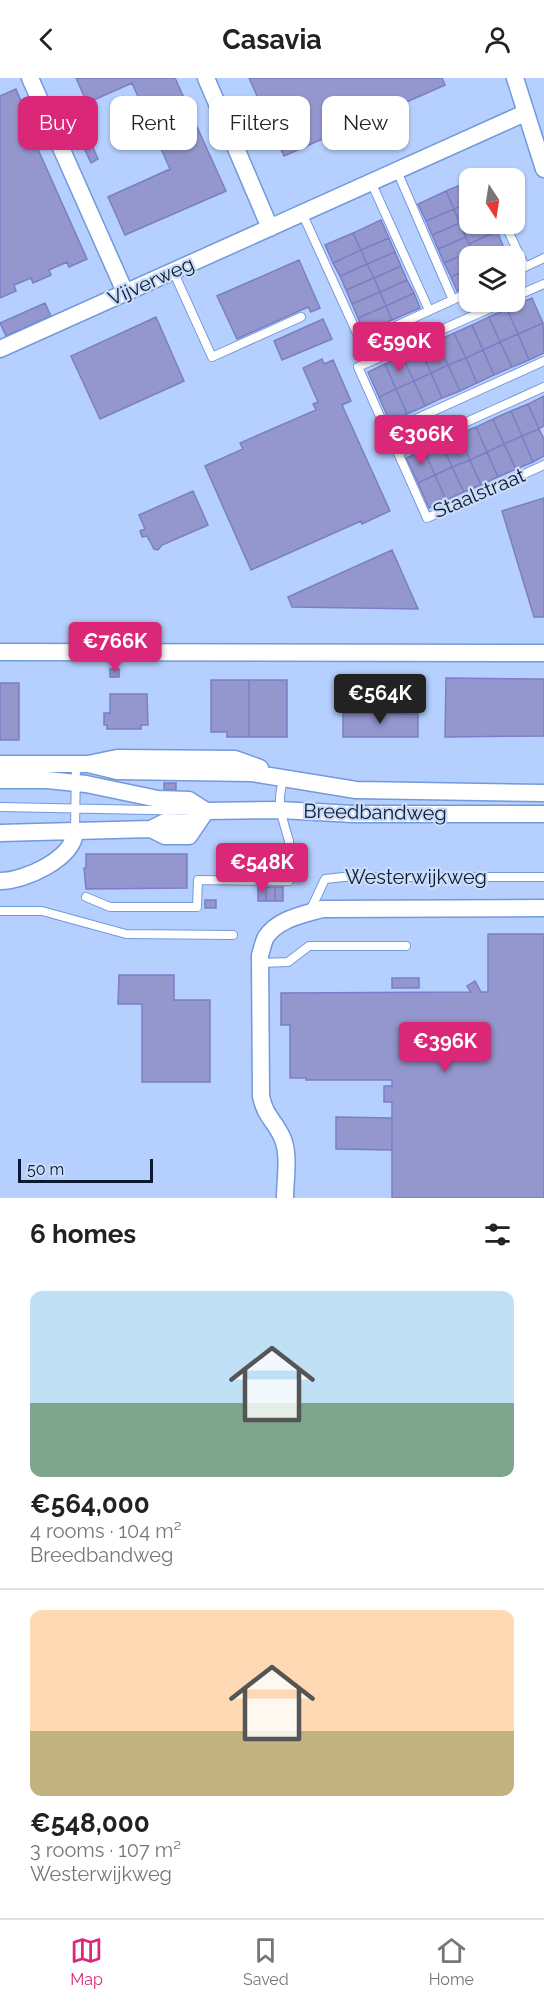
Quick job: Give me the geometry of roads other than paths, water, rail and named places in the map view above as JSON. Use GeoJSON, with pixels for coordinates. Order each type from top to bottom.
{"type":"FeatureCollection","features":[{"type":"Feature","properties":{"kind":"street"},"geometry":{"type":"LineString","coordinates":[[30,78],[125,292]]}},
{"type":"Feature","properties":{"kind":"street"},"geometry":{"type":"LineString","coordinates":[[206,78],[270,228]]}},
{"type":"Feature","properties":{"kind":"street"},"geometry":{"type":"LineString","coordinates":[[514,78],[544,169]]}},
{"type":"Feature","properties":{"kind":"street","name":"Vijverweg"},"geometry":{"type":"LineString","coordinates":[[0,349],[525,113]]}},
{"type":"Feature","properties":{"kind":"street"},"geometry":{"type":"LineString","coordinates":[[0,652],[544,652]]}},
{"type":"Feature","properties":{"kind":"street","name":"Breedbandweg"},"geometry":{"type":"LineString","coordinates":[[0,764],[82,764],[117,771],[252,773],[356,790],[544,793]]}},
{"type":"Feature","properties":{"kind":"street","name":"Breedbandweg"},"geometry":{"type":"LineString","coordinates":[[0,780],[76,782],[158,800],[189,800],[206,811],[544,814]]}},
{"type":"Feature","properties":{"kind":"street"},"geometry":{"type":"LineString","coordinates":[[0,833],[151,830],[165,836],[189,836],[206,811]]}},
{"type":"Feature","properties":{"kind":"street"},"geometry":{"type":"LineString","coordinates":[[0,881],[9,881],[38,872],[55,860],[74,841],[75,832]]}},
{"type":"Feature","properties":{"kind":"street","name":"Westerwijkweg"},"geometry":{"type":"LineString","coordinates":[[285,1198],[285,1150],[282,1138],[264,1109],[261,1096],[260,955],[265,938],[279,924],[322,909],[544,908]]}},
{"type":"Feature","properties":{"kind":"lane"},"geometry":{"type":"LineString","coordinates":[[397,171],[453,300]]}},
{"type":"Feature","properties":{"kind":"lane"},"geometry":{"type":"LineString","coordinates":[[371,182],[429,310]]}},
{"type":"Feature","properties":{"kind":"lane"},"geometry":{"type":"LineString","coordinates":[[302,213],[361,342],[459,297]]}},
{"type":"Feature","properties":{"kind":"lane"},"geometry":{"type":"LineString","coordinates":[[525,267],[544,258]]}},
{"type":"Feature","properties":{"kind":"lane"},"geometry":{"type":"LineString","coordinates":[[173,271],[212,357],[301,317]]}},
{"type":"Feature","properties":{"kind":"lane"},"geometry":{"type":"LineString","coordinates":[[525,292],[544,284]]}},
{"type":"Feature","properties":{"kind":"lane"},"geometry":{"type":"LineString","coordinates":[[482,312],[358,367],[387,432],[544,361]]}},
{"type":"Feature","properties":{"kind":"lane","name":"Staalstraat"},"geometry":{"type":"LineString","coordinates":[[544,387],[398,453],[427,518],[544,465]]}},
{"type":"Feature","properties":{"kind":"lane"},"geometry":{"type":"LineString","coordinates":[[75,832],[76,782],[82,764]]}},
{"type":"Feature","properties":{"kind":"lane"},"geometry":{"type":"LineString","coordinates":[[86,897],[110,907],[197,907],[198,880],[289,881],[289,841],[280,810],[283,777]]}},
{"type":"Feature","properties":{"kind":"lane","name":"Breedbandweg"},"geometry":{"type":"LineString","coordinates":[[0,807],[206,811]]}},
{"type":"Feature","properties":{"kind":"lane","name":"Westerwijkweg"},"geometry":{"type":"LineString","coordinates":[[309,913],[325,879],[344,877],[544,878]]}},
{"type":"Feature","properties":{"kind":"lane"},"geometry":{"type":"LineString","coordinates":[[0,911],[42,911],[126,934],[233,935]]}},
{"type":"Feature","properties":{"kind":"lane"},"geometry":{"type":"LineString","coordinates":[[260,963],[288,962],[309,946],[406,946]]}}]}
